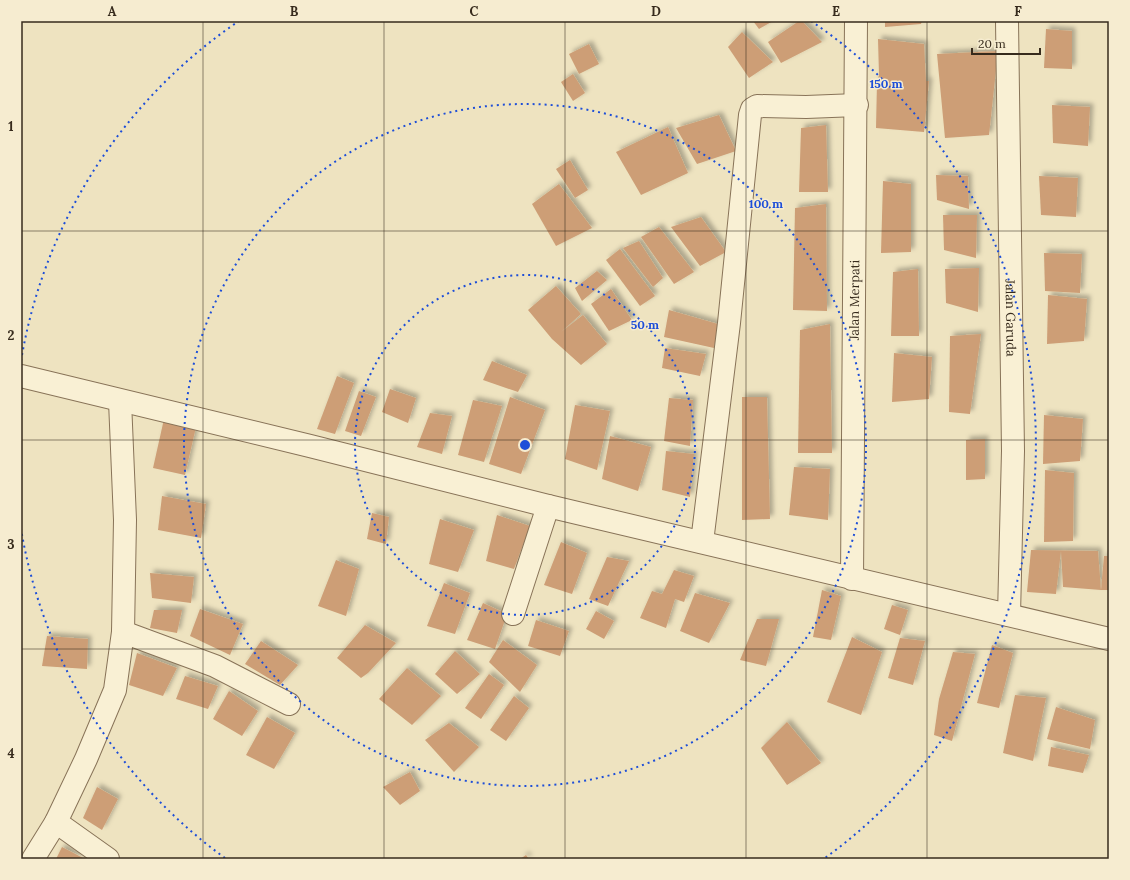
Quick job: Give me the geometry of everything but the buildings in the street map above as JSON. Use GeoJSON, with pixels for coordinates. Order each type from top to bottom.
{"type":"FeatureCollection","features":[{"type":"Feature","properties":{"kind":"street","name":"Jalan Merpati"},"geometry":{"type":"LineString","coordinates":[[852,579],[857,105],[856,21]]}},
{"type":"Feature","properties":{"kind":"street","name":"Jalan Garuda"},"geometry":{"type":"LineString","coordinates":[[1007,21],[1013,451],[1009,615]]}},
{"type":"Feature","properties":{"kind":"street"},"geometry":{"type":"LineString","coordinates":[[702,542],[729,323],[750,115],[752,110],[757,106],[806,107],[857,105]]}},
{"type":"Feature","properties":{"kind":"street"},"geometry":{"type":"LineString","coordinates":[[21,376],[310,446],[548,506],[1109,639]]}},
{"type":"Feature","properties":{"kind":"street"},"geometry":{"type":"LineString","coordinates":[[33,859],[56,822],[86,759],[115,690],[123,632],[125,520],[120,401]]}},
{"type":"Feature","properties":{"kind":"street"},"geometry":{"type":"LineString","coordinates":[[513,614],[548,506]]}},
{"type":"Feature","properties":{"kind":"street"},"geometry":{"type":"LineString","coordinates":[[123,632],[215,666],[289,704]]}},
{"type":"Feature","properties":{"kind":"street"},"geometry":{"type":"LineString","coordinates":[[56,822],[108,859]]}}]}
